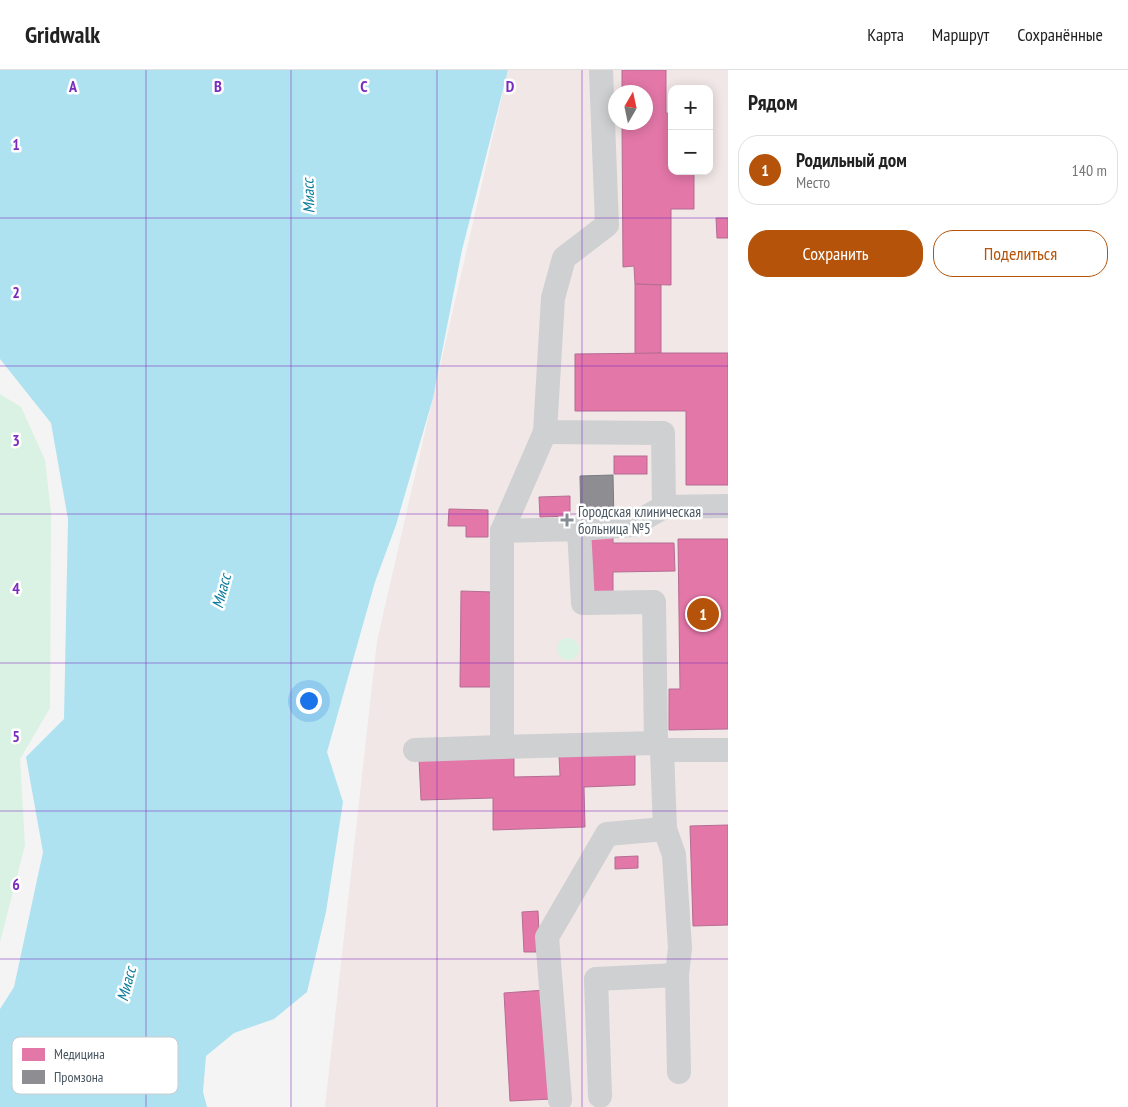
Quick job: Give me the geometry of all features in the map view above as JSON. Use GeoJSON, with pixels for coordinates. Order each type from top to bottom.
{"type":"FeatureCollection","features":[{"type":"Feature","properties":{"kind":"lane"},"geometry":{"type":"LineString","coordinates":[[502,748],[502,532],[545,432],[553,298],[564,258],[607,226],[601,70]]}},
{"type":"Feature","properties":{"kind":"lane"},"geometry":{"type":"LineString","coordinates":[[545,432],[662,433],[664,507]]}},
{"type":"Feature","properties":{"kind":"lane"},"geometry":{"type":"LineString","coordinates":[[502,532],[632,525],[664,507],[728,506]]}},
{"type":"Feature","properties":{"kind":"lane"},"geometry":{"type":"LineString","coordinates":[[579,529],[584,603],[654,602],[659,746],[665,829],[674,855],[680,948],[677,975],[679,1072]]}},
{"type":"Feature","properties":{"kind":"lane"},"geometry":{"type":"LineString","coordinates":[[415,750],[659,746],[728,750]]}},
{"type":"Feature","properties":{"kind":"lane"},"geometry":{"type":"LineString","coordinates":[[560,1100],[548,937],[607,834],[665,829]]}},
{"type":"Feature","properties":{"kind":"lane"},"geometry":{"type":"LineString","coordinates":[[600,1096],[596,979],[677,975]]}},
{"type":"Feature","properties":{"kind":"shaded area","name":"Городская клиническая больница №5"},"geometry":{"type":"Polygon","coordinates":[[[508,70],[728,70],[728,1107],[325,1107],[377,641],[508,70]]]}},
{"type":"Feature","properties":{"kind":"green space"},"geometry":{"type":"Polygon","coordinates":[[[0,394],[21,407],[45,460],[51,513],[50,708],[20,759],[25,845],[0,942],[0,394]]]}},
{"type":"Feature","properties":{"kind":"green space"},"geometry":{"type":"Polygon","coordinates":[[[568,638],[578,645],[579,649],[572,659],[568,660],[558,653],[557,649],[564,639],[568,638]]]}},
{"type":"Feature","properties":{"kind":"water","name":"Миасс"},"geometry":{"type":"Polygon","coordinates":[[[0,70],[508,70],[462,250],[433,398],[396,525],[375,582],[327,752],[343,802],[326,912],[307,992],[274,1019],[234,1033],[206,1056],[203,1092],[207,1107],[0,1107],[0,1009],[14,987],[43,852],[26,757],[64,719],[68,519],[51,423],[0,359],[0,70]]]}},
{"type":"Feature","properties":{"kind":"building: Медицина"},"geometry":{"type":"Polygon","coordinates":[[[622,70],[666,70],[668,175],[694,175],[694,209],[671,209],[671,285],[635,284],[634,266],[623,267],[622,130],[653,130],[653,85],[622,85],[622,70]]]}},
{"type":"Feature","properties":{"kind":"building: Медицина"},"geometry":{"type":"Polygon","coordinates":[[[716,218],[728,218],[728,238],[717,238],[716,218]]]}},
{"type":"Feature","properties":{"kind":"building: Медицина"},"geometry":{"type":"Polygon","coordinates":[[[635,284],[661,285],[661,353],[635,354],[635,284]]]}},
{"type":"Feature","properties":{"kind":"building: Медицина"},"geometry":{"type":"Polygon","coordinates":[[[728,353],[728,485],[686,485],[686,411],[575,411],[575,354],[728,353]]]}},
{"type":"Feature","properties":{"kind":"building: Медицина"},"geometry":{"type":"Polygon","coordinates":[[[614,456],[647,456],[647,474],[614,474],[614,456]]]}},
{"type":"Feature","properties":{"kind":"building: Медицина"},"geometry":{"type":"Polygon","coordinates":[[[570,496],[570,516],[540,517],[539,497],[570,496]]]}},
{"type":"Feature","properties":{"kind":"building: Медицина"},"geometry":{"type":"Polygon","coordinates":[[[449,509],[488,510],[488,537],[466,537],[466,526],[448,526],[449,509]]]}},
{"type":"Feature","properties":{"kind":"building: Медицина"},"geometry":{"type":"Polygon","coordinates":[[[585,537],[613,537],[613,543],[674,543],[675,571],[613,572],[613,598],[585,598],[585,537]]]}},
{"type":"Feature","properties":{"kind":"building: Медицина"},"geometry":{"type":"Polygon","coordinates":[[[678,539],[728,539],[728,729],[669,730],[669,689],[680,689],[678,539]]]}},
{"type":"Feature","properties":{"kind":"building: Медицина"},"geometry":{"type":"Polygon","coordinates":[[[461,591],[493,592],[492,687],[460,687],[461,591]]]}},
{"type":"Feature","properties":{"kind":"building: Медицина"},"geometry":{"type":"Polygon","coordinates":[[[635,753],[635,785],[584,787],[585,827],[493,830],[493,798],[421,800],[419,759],[514,756],[514,777],[560,776],[559,755],[635,753]]]}},
{"type":"Feature","properties":{"kind":"building: Медицина"},"geometry":{"type":"Polygon","coordinates":[[[728,825],[728,925],[693,926],[690,826],[728,825]]]}},
{"type":"Feature","properties":{"kind":"building: Медицина"},"geometry":{"type":"Polygon","coordinates":[[[638,856],[638,868],[615,869],[615,857],[638,856]]]}},
{"type":"Feature","properties":{"kind":"building: Медицина"},"geometry":{"type":"Polygon","coordinates":[[[538,911],[540,952],[524,952],[522,912],[538,911]]]}},
{"type":"Feature","properties":{"kind":"building: Медицина"},"geometry":{"type":"Polygon","coordinates":[[[545,990],[552,1099],[510,1101],[504,993],[545,990]]]}},
{"type":"Feature","properties":{"kind":"building: Промзона"},"geometry":{"type":"Polygon","coordinates":[[[613,475],[614,521],[581,521],[580,476],[613,475]]]}},
{"type":"Feature","properties":{"kind":"place","name":"Городская клиническая больница №5"},"geometry":{"type":"Point","coordinates":[567,520]}},
{"type":"Feature","properties":{"kind":"place","name":"Родильный дом"},"geometry":{"type":"Point","coordinates":[703,614]}}]}
